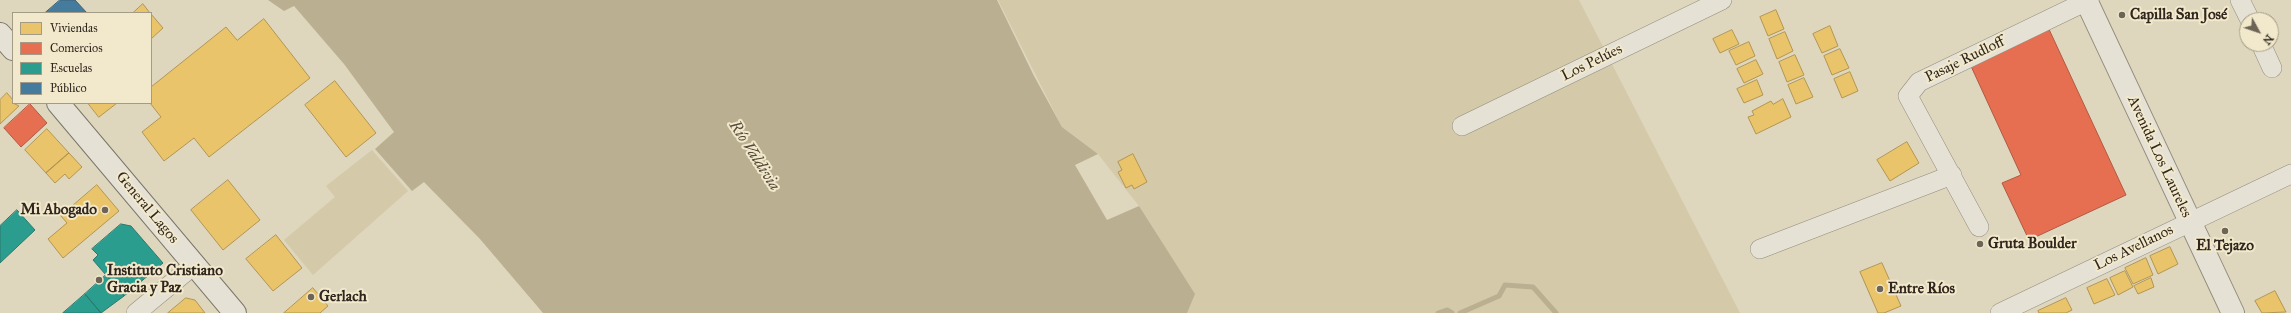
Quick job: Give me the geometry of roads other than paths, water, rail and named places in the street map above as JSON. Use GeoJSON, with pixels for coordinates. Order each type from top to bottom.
{"type":"FeatureCollection","features":[{"type":"Feature","properties":{"kind":"street","name":"Los Pelúes"},"geometry":{"type":"LineString","coordinates":[[1462,126],[1722,0]]}},
{"type":"Feature","properties":{"kind":"street","name":"Pasaje Rudloff"},"geometry":{"type":"LineString","coordinates":[[1979,227],[1908,96],[1919,82],[2087,0]]}},
{"type":"Feature","properties":{"kind":"street","name":"Avenida Los Laureles"},"geometry":{"type":"LineString","coordinates":[[2087,0],[2189,222],[2233,313]]}},
{"type":"Feature","properties":{"kind":"street"},"geometry":{"type":"LineString","coordinates":[[2240,0],[2246,12]]}},
{"type":"Feature","properties":{"kind":"street"},"geometry":{"type":"LineString","coordinates":[[0,34],[12,48]]}},
{"type":"Feature","properties":{"kind":"street"},"geometry":{"type":"LineString","coordinates":[[2265,52],[2272,68]]}},
{"type":"Feature","properties":{"kind":"street","name":"General Lagos"},"geometry":{"type":"LineString","coordinates":[[59,104],[235,313]]}},
{"type":"Feature","properties":{"kind":"street","name":"Los Avellanos"},"geometry":{"type":"LineString","coordinates":[[2000,313],[2291,174]]}},
{"type":"Feature","properties":{"kind":"street"},"geometry":{"type":"LineString","coordinates":[[1760,249],[1952,175]]}},
{"type":"Feature","properties":{"kind":"street"},"geometry":{"type":"LineString","coordinates":[[136,313],[194,264]]}},
{"type":"Feature","properties":{"kind":"water","name":"Río Valdivia"},"geometry":{"type":"Polygon","coordinates":[[[268,0],[997,0],[1034,76],[1062,127],[1098,154],[1075,165],[1107,220],[1139,206],[1195,294],[1187,313],[543,313],[480,239],[424,182],[412,191],[375,149],[394,132],[344,64],[294,6],[284,11],[268,0]]]}},
{"type":"Feature","properties":{"kind":"waterway"},"geometry":{"type":"LineString","coordinates":[[1460,313],[1499,296],[1505,285],[1533,287],[1556,313]]}},
{"type":"Feature","properties":{"kind":"waterway"},"geometry":{"type":"LineString","coordinates":[[1438,313],[1447,310],[1452,313]]}},
{"type":"Feature","properties":{"kind":"place","name":"Capilla San José"},"geometry":{"type":"Point","coordinates":[2122,15]}},
{"type":"Feature","properties":{"kind":"place","name":"Mi Abogado"},"geometry":{"type":"Point","coordinates":[105,210]}},
{"type":"Feature","properties":{"kind":"place","name":"El Tejazo"},"geometry":{"type":"Point","coordinates":[2225,231]}},
{"type":"Feature","properties":{"kind":"place","name":"Gruta Boulder"},"geometry":{"type":"Point","coordinates":[1980,244]}},
{"type":"Feature","properties":{"kind":"place","name":"Instituto Cristiano Gracia y Paz"},"geometry":{"type":"Point","coordinates":[99,280]}},
{"type":"Feature","properties":{"kind":"place","name":"Entre Ríos"},"geometry":{"type":"Point","coordinates":[1880,289]}},
{"type":"Feature","properties":{"kind":"place","name":"Gerlach"},"geometry":{"type":"Point","coordinates":[311,297]}}]}
